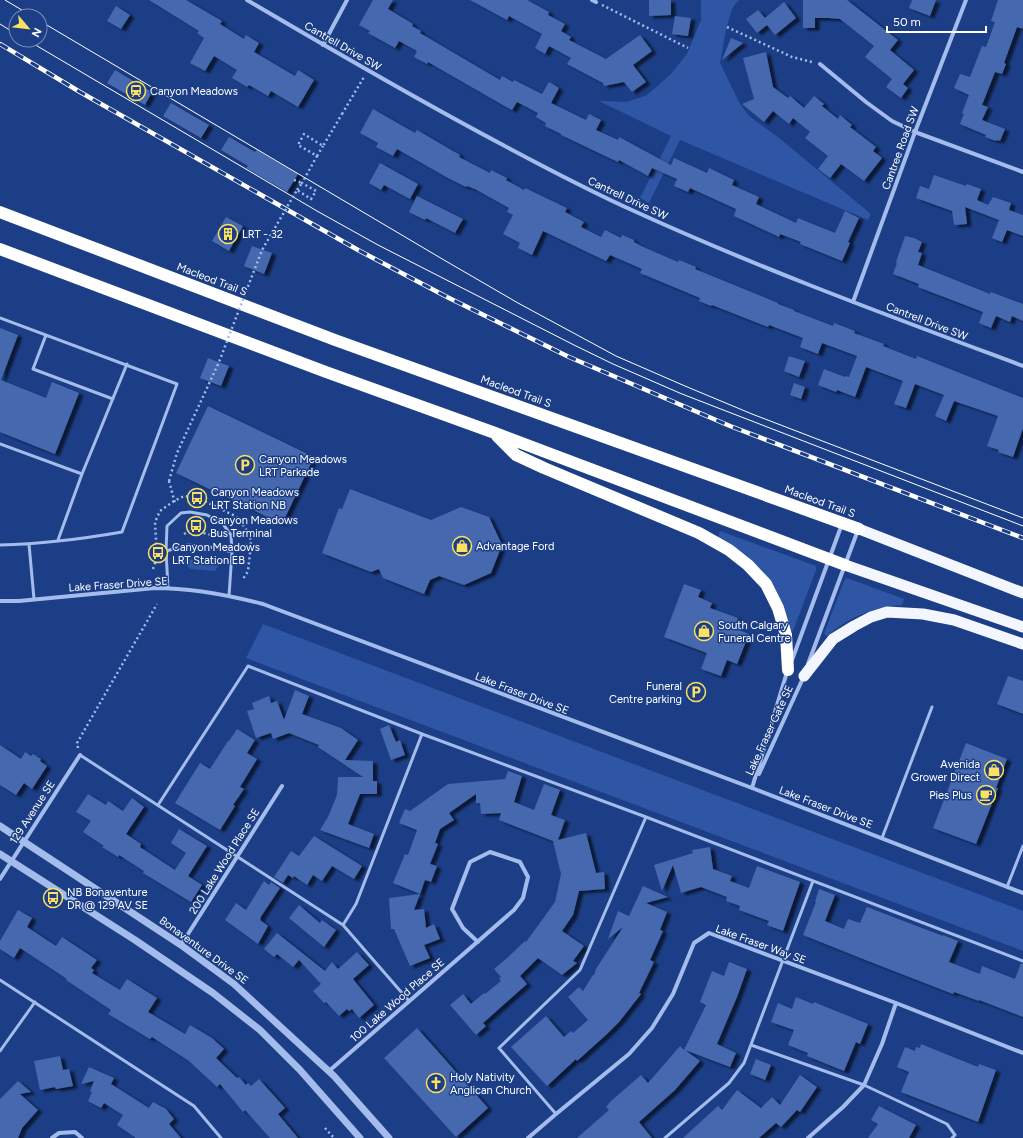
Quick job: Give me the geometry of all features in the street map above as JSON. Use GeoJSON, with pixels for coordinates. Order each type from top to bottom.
{"type":"FeatureCollection","features":[{"type":"Feature","properties":{"kind":"highway","name":"Macleod Trail S"},"geometry":{"type":"LineString","coordinates":[[0,212],[335,340],[859,529],[1023,593]]}},
{"type":"Feature","properties":{"kind":"highway"},"geometry":{"type":"LineString","coordinates":[[0,249],[845,565],[1023,627]]}},
{"type":"Feature","properties":{"kind":"highway"},"geometry":{"type":"LineString","coordinates":[[495,433],[516,455],[566,478],[699,533],[729,550],[748,565],[766,584],[778,608],[786,635],[788,670]]}},
{"type":"Feature","properties":{"kind":"highway"},"geometry":{"type":"LineString","coordinates":[[804,676],[834,639],[871,617],[887,612],[923,614],[954,620],[1023,644]]}},
{"type":"Feature","properties":{"kind":"street","name":"Cantrell Drive SW"},"geometry":{"type":"LineString","coordinates":[[247,0],[438,110],[539,164],[632,210],[741,258],[852,302],[1023,366]]}},
{"type":"Feature","properties":{"kind":"street"},"geometry":{"type":"LineString","coordinates":[[323,45],[347,0]]}},
{"type":"Feature","properties":{"kind":"street","name":"Cantree Road SW"},"geometry":{"type":"LineString","coordinates":[[852,302],[966,0]]}},
{"type":"Feature","properties":{"kind":"street"},"geometry":{"type":"LineString","coordinates":[[820,64],[866,102],[892,121],[915,132],[1023,172]]}},
{"type":"Feature","properties":{"kind":"street","name":"Lake Fraser Gate SE"},"geometry":{"type":"LineString","coordinates":[[752,788],[788,670],[842,523]]}},
{"type":"Feature","properties":{"kind":"street","name":"Lake Fraser Gate SE"},"geometry":{"type":"LineString","coordinates":[[752,788],[804,676],[859,529]]}},
{"type":"Feature","properties":{"kind":"street","name":"Lake Fraser Drive SE"},"geometry":{"type":"LineString","coordinates":[[0,601],[34,600],[168,588],[229,596],[263,604],[752,788],[1023,893]]}},
{"type":"Feature","properties":{"kind":"street","name":"129 Avenue SE"},"geometry":{"type":"LineString","coordinates":[[0,879],[80,755]]}},
{"type":"Feature","properties":{"kind":"street","name":"200 Lake Wood Place SE"},"geometry":{"type":"LineString","coordinates":[[181,945],[282,786]]}},
{"type":"Feature","properties":{"kind":"street","name":"Bonaventure Drive SE"},"geometry":{"type":"LineString","coordinates":[[0,826],[181,945],[234,984],[329,1071],[388,1138]]}},
{"type":"Feature","properties":{"kind":"street","name":"100 Lake Wood Place SE"},"geometry":{"type":"LineString","coordinates":[[329,1071],[478,942],[514,910],[523,898],[528,877],[520,862],[490,852],[470,862],[452,909],[463,928],[478,942]]}},
{"type":"Feature","properties":{"kind":"street"},"geometry":{"type":"LineString","coordinates":[[0,854],[142,945],[231,1007],[260,1030],[300,1070],[360,1138]]}},
{"type":"Feature","properties":{"kind":"street","name":"Lake Fraser Way SE"},"geometry":{"type":"LineString","coordinates":[[531,1137],[556,1114],[629,1054],[652,1028],[673,994],[694,943],[709,934],[896,1003],[1023,1053]]}},
{"type":"Feature","properties":{"kind":"street"},"geometry":{"type":"LineString","coordinates":[[808,1138],[843,1107],[864,1085],[882,1044],[896,1003]]}},
{"type":"Feature","properties":{"kind":"street"},"geometry":{"type":"LineString","coordinates":[[52,1138],[59,1133],[75,1132],[82,1138]]}},
{"type":"Feature","properties":{"kind":"lane"},"geometry":{"type":"LineString","coordinates":[[0,318],[127,364],[177,384],[122,532],[93,537],[29,544],[0,545]]}},
{"type":"Feature","properties":{"kind":"lane"},"geometry":{"type":"LineString","coordinates":[[46,335],[33,369],[113,399]]}},
{"type":"Feature","properties":{"kind":"lane"},"geometry":{"type":"LineString","coordinates":[[58,540],[82,474],[127,364]]}},
{"type":"Feature","properties":{"kind":"lane"},"geometry":{"type":"LineString","coordinates":[[0,444],[82,474]]}},
{"type":"Feature","properties":{"kind":"lane"},"geometry":{"type":"LineString","coordinates":[[168,588],[166,551],[167,526],[181,513],[190,512],[207,515],[223,524],[231,535],[232,552],[229,596]]}},
{"type":"Feature","properties":{"kind":"lane"},"geometry":{"type":"LineString","coordinates":[[29,544],[34,600]]}},
{"type":"Feature","properties":{"kind":"lane"},"geometry":{"type":"LineString","coordinates":[[166,551],[188,545],[218,548],[232,552]]}},
{"type":"Feature","properties":{"kind":"lane"},"geometry":{"type":"LineString","coordinates":[[158,805],[248,666],[422,734],[646,817],[1023,961]]}},
{"type":"Feature","properties":{"kind":"lane"},"geometry":{"type":"LineString","coordinates":[[882,838],[932,708]]}},
{"type":"Feature","properties":{"kind":"lane"},"geometry":{"type":"LineString","coordinates":[[343,925],[356,904],[422,734]]}},
{"type":"Feature","properties":{"kind":"lane"},"geometry":{"type":"LineString","coordinates":[[80,755],[343,925],[409,1001]]}},
{"type":"Feature","properties":{"kind":"lane"},"geometry":{"type":"LineString","coordinates":[[556,1114],[499,1048],[580,970],[646,817]]}},
{"type":"Feature","properties":{"kind":"lane"},"geometry":{"type":"LineString","coordinates":[[1007,887],[1023,846]]}},
{"type":"Feature","properties":{"kind":"lane"},"geometry":{"type":"LineString","coordinates":[[665,1138],[729,1083],[744,1064],[813,881]]}},
{"type":"Feature","properties":{"kind":"lane"},"geometry":{"type":"LineString","coordinates":[[0,980],[194,1106],[221,1138]]}},
{"type":"Feature","properties":{"kind":"lane"},"geometry":{"type":"LineString","coordinates":[[0,1052],[34,1002]]}},
{"type":"Feature","properties":{"kind":"lane"},"geometry":{"type":"LineString","coordinates":[[751,1045],[864,1085],[948,1124],[955,1135],[952,1138]]}},
{"type":"Feature","properties":{"kind":"path"},"geometry":{"type":"LineString","coordinates":[[594,1],[688,48]]}},
{"type":"Feature","properties":{"kind":"path"},"geometry":{"type":"LineString","coordinates":[[727,27],[792,57],[820,64]]}},
{"type":"Feature","properties":{"kind":"path"},"geometry":{"type":"LineString","coordinates":[[175,502],[169,482],[177,453],[219,362],[262,250],[368,70]]}},
{"type":"Feature","properties":{"kind":"path"},"geometry":{"type":"LineString","coordinates":[[317,156],[298,145],[304,134],[323,146]]}},
{"type":"Feature","properties":{"kind":"path"},"geometry":{"type":"LineString","coordinates":[[294,180],[316,191],[312,199],[297,190]]}},
{"type":"Feature","properties":{"kind":"path"},"geometry":{"type":"LineString","coordinates":[[153,569],[157,557],[155,522],[160,511],[184,496],[198,498],[235,516],[241,522],[251,540],[248,571],[243,579]]}},
{"type":"Feature","properties":{"kind":"path"},"geometry":{"type":"LineString","coordinates":[[187,525],[189,532]]}},
{"type":"Feature","properties":{"kind":"path"},"geometry":{"type":"LineString","coordinates":[[184,534],[189,532],[217,537]]}},
{"type":"Feature","properties":{"kind":"path"},"geometry":{"type":"LineString","coordinates":[[80,755],[77,743],[157,604]]}},
{"type":"Feature","properties":{"kind":"path"},"geometry":{"type":"LineString","coordinates":[[325,1128],[334,1138]]}},
{"type":"Feature","properties":{"kind":"shaded area"},"geometry":{"type":"Polygon","coordinates":[[[701,0],[739,0],[732,9],[726,30],[720,63],[740,104],[749,116],[779,138],[871,214],[868,220],[680,140],[649,203],[640,198],[671,136],[599,101],[627,102],[647,95],[670,75],[687,54],[701,20],[701,0]]]}},
{"type":"Feature","properties":{"kind":"shaded area"},"geometry":{"type":"Polygon","coordinates":[[[720,531],[816,566],[816,570],[793,631],[789,630],[783,605],[718,538],[720,531]]]}},
{"type":"Feature","properties":{"kind":"shaded area"},"geometry":{"type":"Polygon","coordinates":[[[186,559],[220,563],[215,571],[191,569],[184,561],[186,559]]]}},
{"type":"Feature","properties":{"kind":"shaded area"},"geometry":{"type":"Polygon","coordinates":[[[847,578],[904,599],[902,605],[881,608],[862,614],[844,623],[827,636],[824,634],[844,581],[847,578]]]}},
{"type":"Feature","properties":{"kind":"shaded area"},"geometry":{"type":"Polygon","coordinates":[[[263,624],[1023,911],[1023,951],[246,658],[263,624]]]}},
{"type":"Feature","properties":{"kind":"building"},"geometry":{"type":"Polygon","coordinates":[[[149,0],[186,0],[222,21],[220,24],[244,39],[246,35],[259,43],[254,52],[295,76],[298,70],[314,80],[298,107],[271,91],[268,96],[249,85],[247,87],[232,78],[237,70],[214,56],[205,71],[190,63],[204,38],[197,33],[199,31],[149,0]]]}},
{"type":"Feature","properties":{"kind":"building"},"geometry":{"type":"Polygon","coordinates":[[[373,0],[393,0],[388,9],[413,24],[412,26],[421,31],[420,33],[500,80],[502,76],[513,82],[514,80],[542,94],[549,82],[559,88],[551,103],[586,120],[589,114],[601,120],[596,130],[618,140],[619,137],[671,165],[674,158],[707,173],[709,168],[734,180],[732,185],[759,197],[756,204],[796,223],[798,218],[835,233],[845,211],[859,218],[848,242],[850,243],[842,261],[780,234],[779,237],[734,216],[736,209],[690,188],[688,192],[674,186],[677,179],[652,168],[648,176],[619,160],[618,162],[561,135],[545,126],[546,123],[536,117],[538,113],[517,102],[512,110],[428,62],[427,64],[414,57],[417,51],[399,41],[395,48],[368,33],[370,31],[359,25],[373,0]]]}},
{"type":"Feature","properties":{"kind":"building"},"geometry":{"type":"Polygon","coordinates":[[[470,0],[527,0],[549,12],[548,15],[565,24],[561,31],[571,37],[569,40],[606,59],[640,35],[652,51],[633,65],[646,82],[632,92],[624,82],[604,86],[603,83],[567,64],[571,58],[549,46],[545,54],[535,48],[542,34],[509,16],[507,20],[470,0]]]}},
{"type":"Feature","properties":{"kind":"building"},"geometry":{"type":"Polygon","coordinates":[[[649,0],[671,0],[671,15],[649,16],[649,0]]]}},
{"type":"Feature","properties":{"kind":"building"},"geometry":{"type":"Polygon","coordinates":[[[803,0],[847,0],[898,40],[890,50],[914,70],[903,84],[908,88],[901,98],[886,87],[892,79],[865,57],[874,46],[840,19],[815,18],[815,28],[803,28],[803,0]]]}},
{"type":"Feature","properties":{"kind":"building"},"geometry":{"type":"Polygon","coordinates":[[[912,0],[936,0],[930,16],[909,8],[912,0]]]}},
{"type":"Feature","properties":{"kind":"building"},"geometry":{"type":"Polygon","coordinates":[[[998,0],[1023,0],[1023,29],[1017,27],[1004,63],[1006,64],[1002,74],[995,72],[982,105],[988,107],[982,120],[1005,129],[1000,141],[996,141],[960,124],[964,114],[962,113],[969,95],[954,88],[960,74],[970,77],[982,46],[986,47],[995,22],[991,21],[998,0]]]}},
{"type":"Feature","properties":{"kind":"building"},"geometry":{"type":"Polygon","coordinates":[[[784,2],[796,18],[775,35],[767,25],[757,33],[746,19],[758,10],[765,18],[784,2]]]}},
{"type":"Feature","properties":{"kind":"building"},"geometry":{"type":"Polygon","coordinates":[[[116,6],[130,15],[121,29],[107,21],[116,6]]]}},
{"type":"Feature","properties":{"kind":"building"},"geometry":{"type":"Polygon","coordinates":[[[675,16],[691,18],[688,36],[672,34],[675,16]]]}},
{"type":"Feature","properties":{"kind":"building"},"geometry":{"type":"Polygon","coordinates":[[[731,38],[743,43],[722,60],[731,38]]]}},
{"type":"Feature","properties":{"kind":"building"},"geometry":{"type":"Polygon","coordinates":[[[766,52],[773,87],[788,98],[790,96],[804,108],[814,96],[824,104],[822,106],[838,119],[840,115],[852,125],[850,127],[876,147],[873,151],[882,158],[864,181],[841,164],[830,178],[818,169],[828,156],[805,138],[810,132],[793,118],[789,124],[773,111],[764,122],[742,104],[754,99],[743,58],[766,52]]]}},
{"type":"Feature","properties":{"kind":"building"},"geometry":{"type":"Polygon","coordinates":[[[115,70],[152,92],[145,105],[107,83],[115,70]]]}},
{"type":"Feature","properties":{"kind":"building"},"geometry":{"type":"Polygon","coordinates":[[[171,103],[209,125],[201,138],[163,116],[171,103]]]}},
{"type":"Feature","properties":{"kind":"building"},"geometry":{"type":"Polygon","coordinates":[[[373,109],[415,133],[417,130],[460,155],[459,157],[490,173],[491,170],[507,178],[506,180],[524,190],[525,188],[567,208],[565,212],[584,222],[581,227],[601,237],[605,230],[621,238],[622,235],[634,240],[634,242],[641,246],[678,262],[679,260],[696,267],[695,269],[794,311],[833,326],[834,323],[855,331],[854,333],[884,344],[883,346],[916,359],[917,356],[1023,398],[1023,428],[1013,457],[998,452],[999,450],[987,446],[998,416],[954,401],[946,421],[935,416],[944,395],[915,384],[906,408],[894,404],[903,381],[866,367],[855,397],[818,385],[824,369],[845,377],[849,377],[857,356],[822,343],[818,354],[800,347],[803,338],[769,325],[768,327],[712,305],[711,306],[699,301],[700,298],[640,273],[642,269],[610,255],[606,261],[543,231],[532,255],[518,248],[520,243],[503,234],[513,215],[507,212],[509,208],[475,189],[466,187],[448,178],[397,149],[393,156],[376,147],[378,143],[360,133],[373,109]]]}},
{"type":"Feature","properties":{"kind":"building"},"geometry":{"type":"Polygon","coordinates":[[[229,137],[255,152],[257,150],[298,174],[287,192],[246,168],[248,166],[221,150],[229,137]]]}},
{"type":"Feature","properties":{"kind":"building"},"geometry":{"type":"Polygon","coordinates":[[[380,163],[418,184],[410,199],[384,185],[381,190],[369,183],[380,163]]]}},
{"type":"Feature","properties":{"kind":"building"},"geometry":{"type":"Polygon","coordinates":[[[934,175],[966,186],[967,184],[981,189],[977,200],[988,205],[993,197],[1011,203],[1009,210],[1023,215],[1023,236],[1007,230],[1002,242],[992,238],[999,220],[965,207],[967,224],[954,225],[952,211],[916,198],[920,186],[929,189],[934,175]]]}},
{"type":"Feature","properties":{"kind":"building"},"geometry":{"type":"Polygon","coordinates":[[[417,196],[463,219],[455,233],[426,218],[425,220],[409,212],[417,196]]]}},
{"type":"Feature","properties":{"kind":"building","name":"LRT - 32"},"geometry":{"type":"Polygon","coordinates":[[[226,217],[243,226],[229,251],[212,241],[226,217]]]}},
{"type":"Feature","properties":{"kind":"building"},"geometry":{"type":"Polygon","coordinates":[[[905,236],[922,242],[918,252],[922,253],[918,265],[990,294],[991,292],[1023,304],[1023,321],[1012,316],[1010,322],[996,316],[991,328],[979,323],[983,312],[918,287],[919,284],[893,274],[905,236]]]}},
{"type":"Feature","properties":{"kind":"building"},"geometry":{"type":"Polygon","coordinates":[[[252,246],[272,253],[264,274],[244,266],[252,246]]]}},
{"type":"Feature","properties":{"kind":"building"},"geometry":{"type":"Polygon","coordinates":[[[0,328],[18,335],[1,380],[46,398],[52,382],[79,393],[55,454],[0,432],[0,328]]]}},
{"type":"Feature","properties":{"kind":"building"},"geometry":{"type":"Polygon","coordinates":[[[789,356],[805,361],[799,377],[784,371],[789,356]]]}},
{"type":"Feature","properties":{"kind":"building"},"geometry":{"type":"Polygon","coordinates":[[[208,358],[229,366],[221,386],[200,378],[208,358]]]}},
{"type":"Feature","properties":{"kind":"building"},"geometry":{"type":"Polygon","coordinates":[[[794,383],[805,387],[801,399],[790,395],[794,383]]]}},
{"type":"Feature","properties":{"kind":"building","name":"Canyon Meadows LRT Parkade"},"geometry":{"type":"Polygon","coordinates":[[[208,406],[314,457],[282,524],[176,473],[208,406]]]}},
{"type":"Feature","properties":{"kind":"building"},"geometry":{"type":"Polygon","coordinates":[[[350,489],[431,520],[461,507],[489,517],[502,545],[491,573],[464,585],[439,576],[430,580],[424,594],[383,578],[379,569],[371,572],[322,553],[339,508],[342,509],[350,489]]]}},
{"type":"Feature","properties":{"kind":"building","name":"South Calgary Funeral Centre"},"geometry":{"type":"Polygon","coordinates":[[[684,584],[701,590],[698,597],[712,603],[710,608],[738,618],[734,628],[749,634],[737,664],[727,660],[721,676],[701,669],[707,653],[664,637],[684,584]]]}},
{"type":"Feature","properties":{"kind":"building"},"geometry":{"type":"Polygon","coordinates":[[[1008,676],[1023,681],[1023,714],[997,704],[1008,676]]]}},
{"type":"Feature","properties":{"kind":"building"},"geometry":{"type":"Polygon","coordinates":[[[295,690],[309,696],[302,714],[341,728],[358,740],[345,760],[373,761],[373,781],[377,781],[377,794],[360,794],[348,824],[374,834],[369,848],[320,830],[328,817],[337,795],[338,777],[363,777],[318,747],[319,745],[289,733],[273,739],[271,733],[256,738],[247,711],[254,709],[252,703],[269,696],[271,703],[277,701],[284,720],[295,690]]]}},
{"type":"Feature","properties":{"kind":"building"},"geometry":{"type":"Polygon","coordinates":[[[389,725],[396,742],[400,740],[405,755],[391,760],[380,729],[389,725]]]}},
{"type":"Feature","properties":{"kind":"building"},"geometry":{"type":"Polygon","coordinates":[[[237,729],[255,740],[247,753],[257,759],[240,787],[244,789],[233,805],[235,806],[220,830],[175,803],[200,763],[210,769],[237,729]]]}},
{"type":"Feature","properties":{"kind":"building"},"geometry":{"type":"Polygon","coordinates":[[[966,743],[1007,759],[996,788],[998,788],[976,844],[933,828],[966,743]]]}},
{"type":"Feature","properties":{"kind":"building"},"geometry":{"type":"Polygon","coordinates":[[[0,745],[21,759],[25,752],[31,756],[33,754],[41,759],[40,761],[47,766],[32,789],[24,783],[16,795],[0,785],[0,745]]]}},
{"type":"Feature","properties":{"kind":"building"},"geometry":{"type":"Polygon","coordinates":[[[508,771],[522,776],[514,802],[534,810],[544,784],[560,790],[551,815],[565,820],[558,840],[586,833],[596,873],[604,872],[605,889],[579,891],[573,915],[562,931],[584,946],[573,961],[577,963],[562,975],[538,958],[520,976],[527,984],[483,1023],[486,1026],[476,1035],[450,1005],[463,994],[471,1004],[501,981],[499,979],[501,977],[494,969],[525,941],[526,942],[555,902],[561,874],[553,841],[499,820],[501,813],[481,814],[480,803],[476,803],[476,794],[449,813],[454,820],[440,829],[435,843],[438,844],[430,864],[437,866],[431,882],[425,880],[420,894],[393,883],[405,854],[408,855],[417,830],[399,823],[405,809],[410,811],[448,784],[505,779],[508,771]]]}},
{"type":"Feature","properties":{"kind":"building"},"geometry":{"type":"Polygon","coordinates":[[[88,794],[106,805],[108,801],[123,811],[132,798],[144,807],[126,834],[141,844],[140,847],[175,870],[186,853],[171,843],[179,829],[207,846],[188,876],[202,885],[191,902],[143,873],[144,871],[119,855],[118,857],[102,847],[104,846],[83,832],[91,821],[76,812],[88,794]]]}},
{"type":"Feature","properties":{"kind":"building"},"geometry":{"type":"Polygon","coordinates":[[[314,836],[362,866],[354,879],[332,866],[322,881],[313,875],[307,885],[294,876],[293,878],[288,875],[283,883],[274,877],[291,851],[299,856],[314,836]]]}},
{"type":"Feature","properties":{"kind":"building"},"geometry":{"type":"Polygon","coordinates":[[[710,847],[713,869],[732,876],[730,881],[749,888],[757,866],[800,882],[783,931],[767,925],[769,921],[739,910],[740,906],[726,901],[727,897],[701,887],[681,893],[673,865],[662,891],[654,865],[693,853],[692,850],[710,847]]]}},
{"type":"Feature","properties":{"kind":"building"},"geometry":{"type":"Polygon","coordinates":[[[264,881],[269,885],[271,882],[280,888],[260,918],[260,920],[268,926],[258,944],[225,920],[236,903],[246,910],[264,881]]]}},
{"type":"Feature","properties":{"kind":"building"},"geometry":{"type":"Polygon","coordinates":[[[643,886],[668,897],[646,903],[667,912],[660,930],[663,931],[650,960],[654,962],[639,993],[641,994],[619,1022],[607,1034],[577,1061],[576,1059],[547,1086],[511,1047],[546,1016],[564,1037],[571,1031],[573,1033],[588,1020],[568,997],[579,987],[583,991],[594,975],[596,969],[623,927],[608,939],[618,911],[629,916],[643,886]]]}},
{"type":"Feature","properties":{"kind":"building"},"geometry":{"type":"Polygon","coordinates":[[[819,889],[835,895],[825,921],[844,929],[848,919],[860,923],[867,907],[958,941],[949,962],[980,974],[982,966],[1015,979],[1021,963],[1023,964],[1023,1017],[979,1000],[954,992],[953,994],[803,935],[816,902],[819,889]]]}},
{"type":"Feature","properties":{"kind":"building"},"geometry":{"type":"Polygon","coordinates":[[[420,894],[414,910],[424,909],[426,928],[434,924],[440,939],[424,945],[430,958],[410,966],[394,929],[391,929],[389,898],[420,894]]]}},
{"type":"Feature","properties":{"kind":"building"},"geometry":{"type":"Polygon","coordinates":[[[299,905],[320,923],[322,920],[336,930],[324,947],[289,918],[299,905]]]}},
{"type":"Feature","properties":{"kind":"building"},"geometry":{"type":"Polygon","coordinates":[[[18,910],[32,918],[27,927],[56,946],[62,937],[97,960],[91,968],[94,970],[92,973],[120,990],[127,979],[157,998],[148,1012],[185,1034],[190,1025],[212,1038],[224,1049],[216,1058],[237,1078],[239,1077],[246,1085],[248,1083],[251,1086],[259,1079],[285,1108],[278,1114],[298,1138],[270,1138],[245,1110],[243,1112],[220,1084],[217,1087],[189,1061],[152,1037],[150,1039],[108,1014],[111,1010],[20,948],[14,958],[0,949],[0,941],[18,910]]]}},
{"type":"Feature","properties":{"kind":"building"},"geometry":{"type":"Polygon","coordinates":[[[277,933],[325,971],[332,962],[338,969],[357,952],[369,965],[353,979],[374,1005],[359,1018],[352,1009],[349,1011],[347,1009],[339,1016],[313,991],[321,984],[299,960],[293,967],[277,954],[274,957],[264,949],[277,933]]]}},
{"type":"Feature","properties":{"kind":"building"},"geometry":{"type":"Polygon","coordinates":[[[729,962],[747,969],[717,1044],[736,1053],[730,1067],[685,1050],[700,1061],[675,1090],[639,1122],[652,1138],[577,1138],[609,1110],[606,1107],[611,1101],[641,1075],[648,1083],[680,1046],[684,1050],[706,1005],[700,1002],[712,971],[724,976],[729,962]]]}},
{"type":"Feature","properties":{"kind":"building"},"geometry":{"type":"Polygon","coordinates":[[[796,997],[813,1004],[814,1002],[868,1024],[860,1044],[856,1042],[844,1071],[807,1056],[808,1053],[788,1045],[794,1030],[771,1022],[778,1003],[792,1009],[796,997]]]}},
{"type":"Feature","properties":{"kind":"building","name":"Holy Nativity Anglican Church"},"geometry":{"type":"Polygon","coordinates":[[[417,1028],[488,1108],[456,1137],[384,1058],[417,1028]]]}},
{"type":"Feature","properties":{"kind":"building"},"geometry":{"type":"Polygon","coordinates":[[[921,1044],[978,1067],[979,1064],[996,1070],[978,1122],[901,1092],[909,1072],[897,1067],[905,1047],[915,1051],[916,1047],[920,1048],[921,1044]]]}},
{"type":"Feature","properties":{"kind":"building"},"geometry":{"type":"Polygon","coordinates":[[[60,1056],[63,1070],[69,1069],[73,1086],[40,1090],[34,1061],[60,1056]]]}},
{"type":"Feature","properties":{"kind":"building"},"geometry":{"type":"Polygon","coordinates":[[[756,1059],[771,1065],[765,1080],[750,1074],[756,1059]]]}},
{"type":"Feature","properties":{"kind":"building"},"geometry":{"type":"Polygon","coordinates":[[[89,1067],[114,1078],[111,1084],[149,1108],[153,1102],[166,1109],[174,1119],[169,1124],[181,1138],[136,1138],[117,1125],[123,1115],[104,1103],[101,1108],[88,1101],[92,1092],[90,1091],[94,1081],[81,1084],[89,1067]]]}},
{"type":"Feature","properties":{"kind":"building"},"geometry":{"type":"Polygon","coordinates":[[[800,1075],[817,1087],[800,1112],[797,1110],[781,1127],[776,1123],[759,1138],[683,1138],[718,1106],[722,1110],[737,1090],[761,1108],[772,1097],[780,1105],[800,1075]]]}},
{"type":"Feature","properties":{"kind":"building"},"geometry":{"type":"Polygon","coordinates":[[[18,1081],[31,1092],[20,1094],[38,1110],[22,1128],[18,1138],[0,1138],[0,1099],[18,1081]]]}},
{"type":"Feature","properties":{"kind":"building"},"geometry":{"type":"Polygon","coordinates":[[[879,1106],[916,1125],[909,1138],[868,1138],[878,1124],[871,1120],[879,1106]]]}},
{"type":"Feature","properties":{"kind":"tram line"},"geometry":{"type":"LineString","coordinates":[[5,0],[18,8]]}},
{"type":"Feature","properties":{"kind":"tram line"},"geometry":{"type":"LineString","coordinates":[[0,24],[8,29]]}},
{"type":"Feature","properties":{"kind":"tram line"},"geometry":{"type":"LineString","coordinates":[[48,26],[444,260],[518,303],[616,356],[752,414],[1023,518]]}},
{"type":"Feature","properties":{"kind":"tram line"},"geometry":{"type":"LineString","coordinates":[[41,48],[317,211],[378,245],[613,364],[682,394],[1023,526]]}},
{"type":"Feature","properties":{"kind":"railway"},"geometry":{"type":"LineString","coordinates":[[0,44],[80,92],[358,250],[447,297],[569,357],[730,426],[1023,538]]}},
{"type":"Feature","properties":{"kind":"place","name":"Canyon Meadows"},"geometry":{"type":"Point","coordinates":[136,91]}},
{"type":"Feature","properties":{"kind":"place","name":"LRT - 32"},"geometry":{"type":"Point","coordinates":[228,234]}},
{"type":"Feature","properties":{"kind":"place","name":"Canyon Meadows LRT Parkade"},"geometry":{"type":"Point","coordinates":[245,465]}},
{"type":"Feature","properties":{"kind":"place","name":"Canyon Meadows LRT Station NB"},"geometry":{"type":"Point","coordinates":[197,498]}},
{"type":"Feature","properties":{"kind":"place","name":"Canyon Meadows Bus Terminal"},"geometry":{"type":"Point","coordinates":[196,526]}},
{"type":"Feature","properties":{"kind":"place","name":"Advantage Ford"},"geometry":{"type":"Point","coordinates":[462,546]}},
{"type":"Feature","properties":{"kind":"place","name":"Canyon Meadows LRT Station EB"},"geometry":{"type":"Point","coordinates":[158,553]}},
{"type":"Feature","properties":{"kind":"place","name":"South Calgary Funeral Centre"},"geometry":{"type":"Point","coordinates":[704,631]}},
{"type":"Feature","properties":{"kind":"place","name":"Funeral Centre parking"},"geometry":{"type":"Point","coordinates":[696,692]}},
{"type":"Feature","properties":{"kind":"place","name":"Avenida Grower Direct"},"geometry":{"type":"Point","coordinates":[994,770]}},
{"type":"Feature","properties":{"kind":"place","name":"Pies Plus"},"geometry":{"type":"Point","coordinates":[986,795]}},
{"type":"Feature","properties":{"kind":"place","name":"NB Bonaventure DR @ 129 AV SE"},"geometry":{"type":"Point","coordinates":[53,898]}},
{"type":"Feature","properties":{"kind":"place","name":"Holy Nativity Anglican Church"},"geometry":{"type":"Point","coordinates":[436,1083]}}]}
